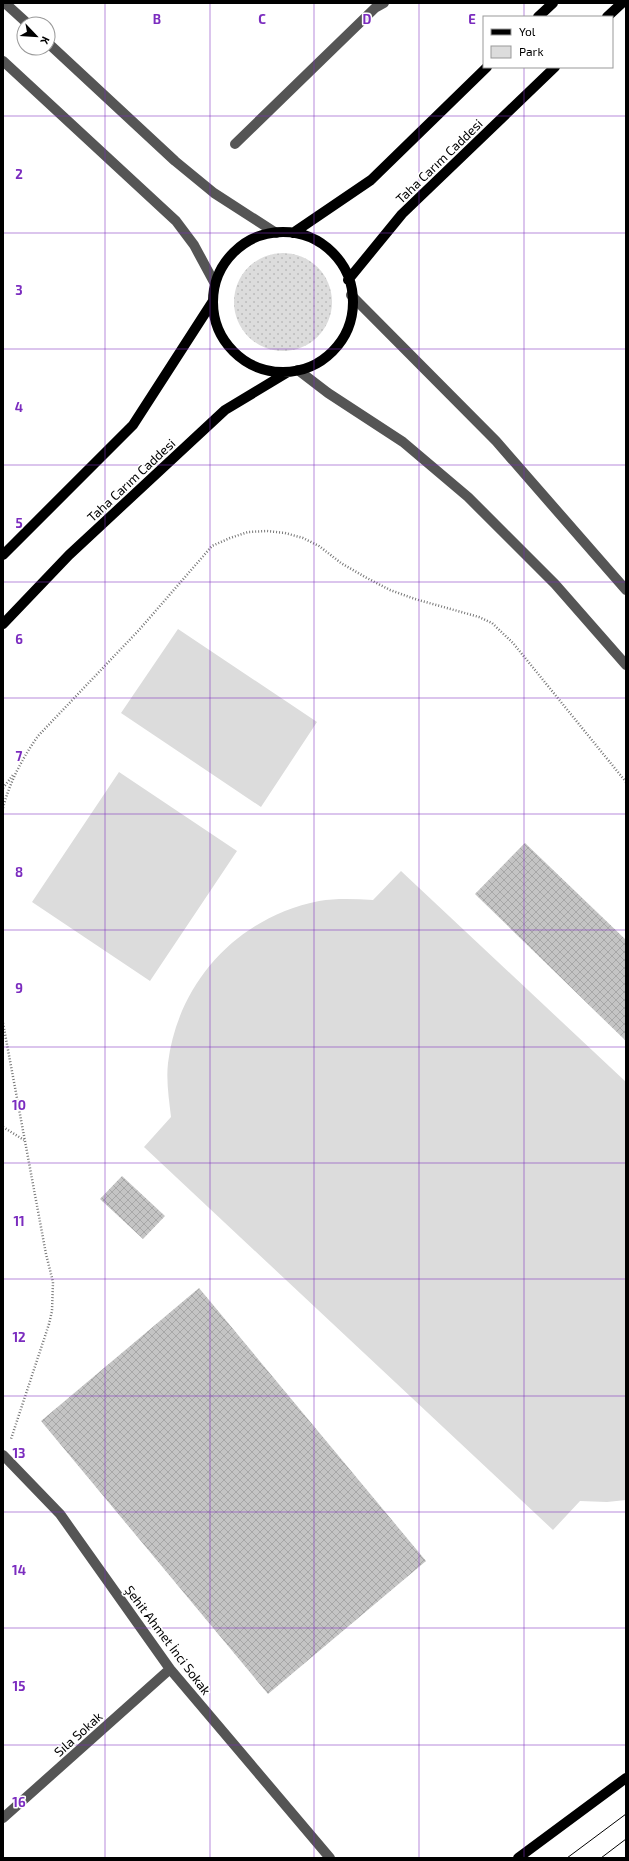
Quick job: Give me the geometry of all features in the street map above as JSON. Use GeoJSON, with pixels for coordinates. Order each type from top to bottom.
{"type":"FeatureCollection","features":[{"type":"Feature","properties":{"kind":"main road"},"geometry":{"type":"LineString","coordinates":[[539,16],[552,3]]}},
{"type":"Feature","properties":{"kind":"main road"},"geometry":{"type":"LineString","coordinates":[[609,16],[622,3]]}},
{"type":"Feature","properties":{"kind":"main road"},"geometry":{"type":"LineString","coordinates":[[293,233],[371,180],[486,68]]}},
{"type":"Feature","properties":{"kind":"main road","name":"Taha Carım Caddesi"},"geometry":{"type":"LineString","coordinates":[[348,280],[402,214],[554,68]]}},
{"type":"Feature","properties":{"kind":"main road"},"geometry":{"type":"LineString","coordinates":[[276,233],[293,233],[309,237],[324,245],[336,257],[348,280],[352,304],[350,320],[334,350],[321,361],[306,368],[294,371],[275,372],[256,367],[242,359],[233,351],[220,333],[214,318],[213,301],[215,284],[228,259],[244,244],[260,236],[276,233]]}},
{"type":"Feature","properties":{"kind":"main road"},"geometry":{"type":"LineString","coordinates":[[3,555],[133,425],[213,301]]}},
{"type":"Feature","properties":{"kind":"main road","name":"Taha Carım Caddesi"},"geometry":{"type":"LineString","coordinates":[[3,624],[69,555],[225,410],[294,371]]}},
{"type":"Feature","properties":{"kind":"main road"},"geometry":{"type":"LineString","coordinates":[[518,1858],[626,1778]]}},
{"type":"Feature","properties":{"kind":"street"},"geometry":{"type":"LineString","coordinates":[[5,3],[19,16]]}},
{"type":"Feature","properties":{"kind":"street"},"geometry":{"type":"LineString","coordinates":[[235,144],[375,8],[384,3]]}},
{"type":"Feature","properties":{"kind":"street"},"geometry":{"type":"LineString","coordinates":[[56,50],[175,161],[214,193],[276,233]]}},
{"type":"Feature","properties":{"kind":"street"},"geometry":{"type":"LineString","coordinates":[[3,62],[176,221],[194,245],[215,284]]}},
{"type":"Feature","properties":{"kind":"street"},"geometry":{"type":"LineString","coordinates":[[351,295],[496,441],[626,590]]}},
{"type":"Feature","properties":{"kind":"street"},"geometry":{"type":"LineString","coordinates":[[294,371],[403,442],[468,497],[555,584],[626,665]]}},
{"type":"Feature","properties":{"kind":"street","name":"Şehit Ahmet İnci Sokak"},"geometry":{"type":"LineString","coordinates":[[4,1456],[60,1514],[170,1669],[330,1858]]}},
{"type":"Feature","properties":{"kind":"street","name":"Sıla Sokak"},"geometry":{"type":"LineString","coordinates":[[3,1818],[170,1669]]}},
{"type":"Feature","properties":{"kind":"path"},"geometry":{"type":"LineString","coordinates":[[3,788],[14,774],[25,754],[38,736],[139,630],[212,546],[248,532],[267,531],[285,533],[303,538],[319,546],[341,563],[390,590],[415,599],[479,617],[492,623],[513,644],[626,782]]}},
{"type":"Feature","properties":{"kind":"path"},"geometry":{"type":"LineString","coordinates":[[3,808],[14,774]]}},
{"type":"Feature","properties":{"kind":"path"},"geometry":{"type":"LineString","coordinates":[[3,1022],[46,1254],[53,1282],[53,1297],[49,1324],[4,1456]]}},
{"type":"Feature","properties":{"kind":"path"},"geometry":{"type":"LineString","coordinates":[[3,1126],[25,1140]]}},
{"type":"Feature","properties":{"kind":"green space"},"geometry":{"type":"Polygon","coordinates":[[[283,253],[302,256],[318,267],[329,283],[332,302],[329,321],[318,337],[302,348],[283,351],[264,348],[248,337],[237,321],[234,302],[237,283],[248,267],[264,256],[283,253]]]}},
{"type":"Feature","properties":{"kind":"green space"},"geometry":{"type":"Polygon","coordinates":[[[178,629],[317,722],[261,807],[121,713],[178,629]]]}},
{"type":"Feature","properties":{"kind":"green space"},"geometry":{"type":"Polygon","coordinates":[[[119,772],[237,851],[150,981],[32,902],[119,772]]]}},
{"type":"Feature","properties":{"kind":"green space"},"geometry":{"type":"Polygon","coordinates":[[[401,871],[626,1082],[626,1500],[607,1502],[580,1501],[553,1530],[144,1147],[171,1117],[167,1070],[174,1033],[184,1006],[199,980],[217,958],[238,938],[263,922],[290,909],[326,900],[373,900],[401,871]]]}},
{"type":"Feature","properties":{"kind":"building"},"geometry":{"type":"Polygon","coordinates":[[[525,843],[626,940],[626,1041],[475,894],[525,843]]]}},
{"type":"Feature","properties":{"kind":"building"},"geometry":{"type":"Polygon","coordinates":[[[122,1176],[165,1216],[143,1239],[100,1199],[122,1176]]]}},
{"type":"Feature","properties":{"kind":"building"},"geometry":{"type":"Polygon","coordinates":[[[199,1288],[426,1561],[268,1694],[41,1421],[199,1288]]]}},
{"type":"Feature","properties":{"kind":"tram line"},"geometry":{"type":"LineString","coordinates":[[567,1858],[626,1814]]}},
{"type":"Feature","properties":{"kind":"tram line"},"geometry":{"type":"LineString","coordinates":[[601,1858],[626,1839]]}}]}
